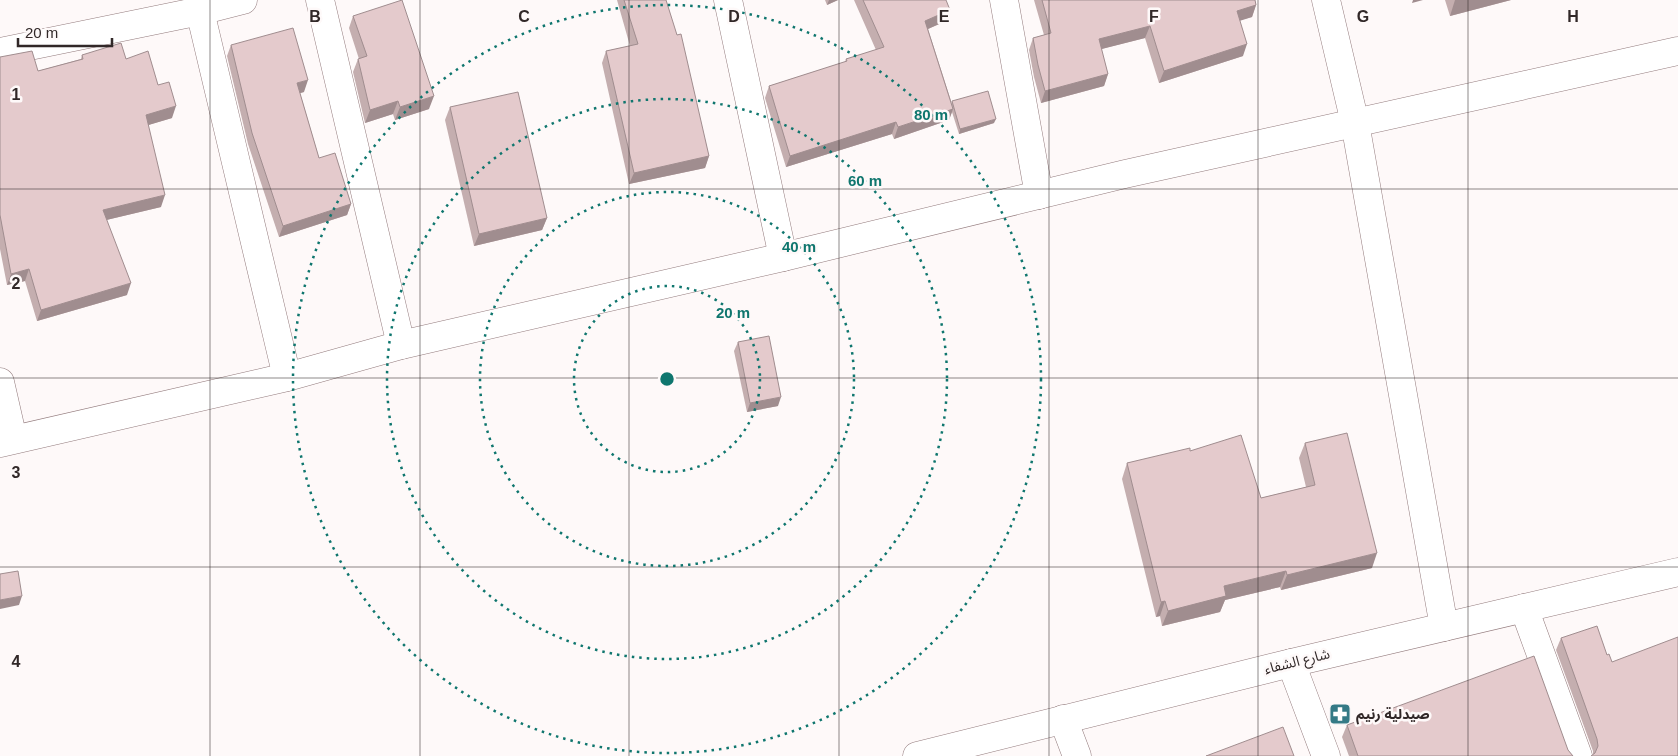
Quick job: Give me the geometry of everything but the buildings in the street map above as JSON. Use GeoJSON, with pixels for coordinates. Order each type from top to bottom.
{"type":"FeatureCollection","features":[{"type":"Feature","properties":{"kind":"street"},"geometry":{"type":"LineString","coordinates":[[0,52],[243,0]]}},
{"type":"Feature","properties":{"kind":"street"},"geometry":{"type":"LineString","coordinates":[[320,0],[401,345]]}},
{"type":"Feature","properties":{"kind":"street"},"geometry":{"type":"LineString","coordinates":[[728,0],[784,257]]}},
{"type":"Feature","properties":{"kind":"street"},"geometry":{"type":"LineString","coordinates":[[1004,0],[1040,195]]}},
{"type":"Feature","properties":{"kind":"street"},"geometry":{"type":"LineString","coordinates":[[1326,0],[1355,123],[1444,627]]}},
{"type":"Feature","properties":{"kind":"street"},"geometry":{"type":"LineString","coordinates":[[200,10],[287,377]]}},
{"type":"Feature","properties":{"kind":"street"},"geometry":{"type":"LineString","coordinates":[[0,382],[7,441],[287,377],[401,345],[784,257],[1125,174],[1678,51]]}},
{"type":"Feature","properties":{"kind":"street","name":"شارع الشفاء"},"geometry":{"type":"LineString","coordinates":[[917,756],[1290,663],[1678,572]]}},
{"type":"Feature","properties":{"kind":"street"},"geometry":{"type":"LineString","coordinates":[[1524,608],[1578,756]]}},
{"type":"Feature","properties":{"kind":"street"},"geometry":{"type":"LineString","coordinates":[[1290,663],[1326,756]]}},
{"type":"Feature","properties":{"kind":"street"},"geometry":{"type":"LineString","coordinates":[[1063,719],[1077,756]]}},
{"type":"Feature","properties":{"kind":"place","name":"صيدلية رنيم"},"geometry":{"type":"Point","coordinates":[1340,714]}}]}
